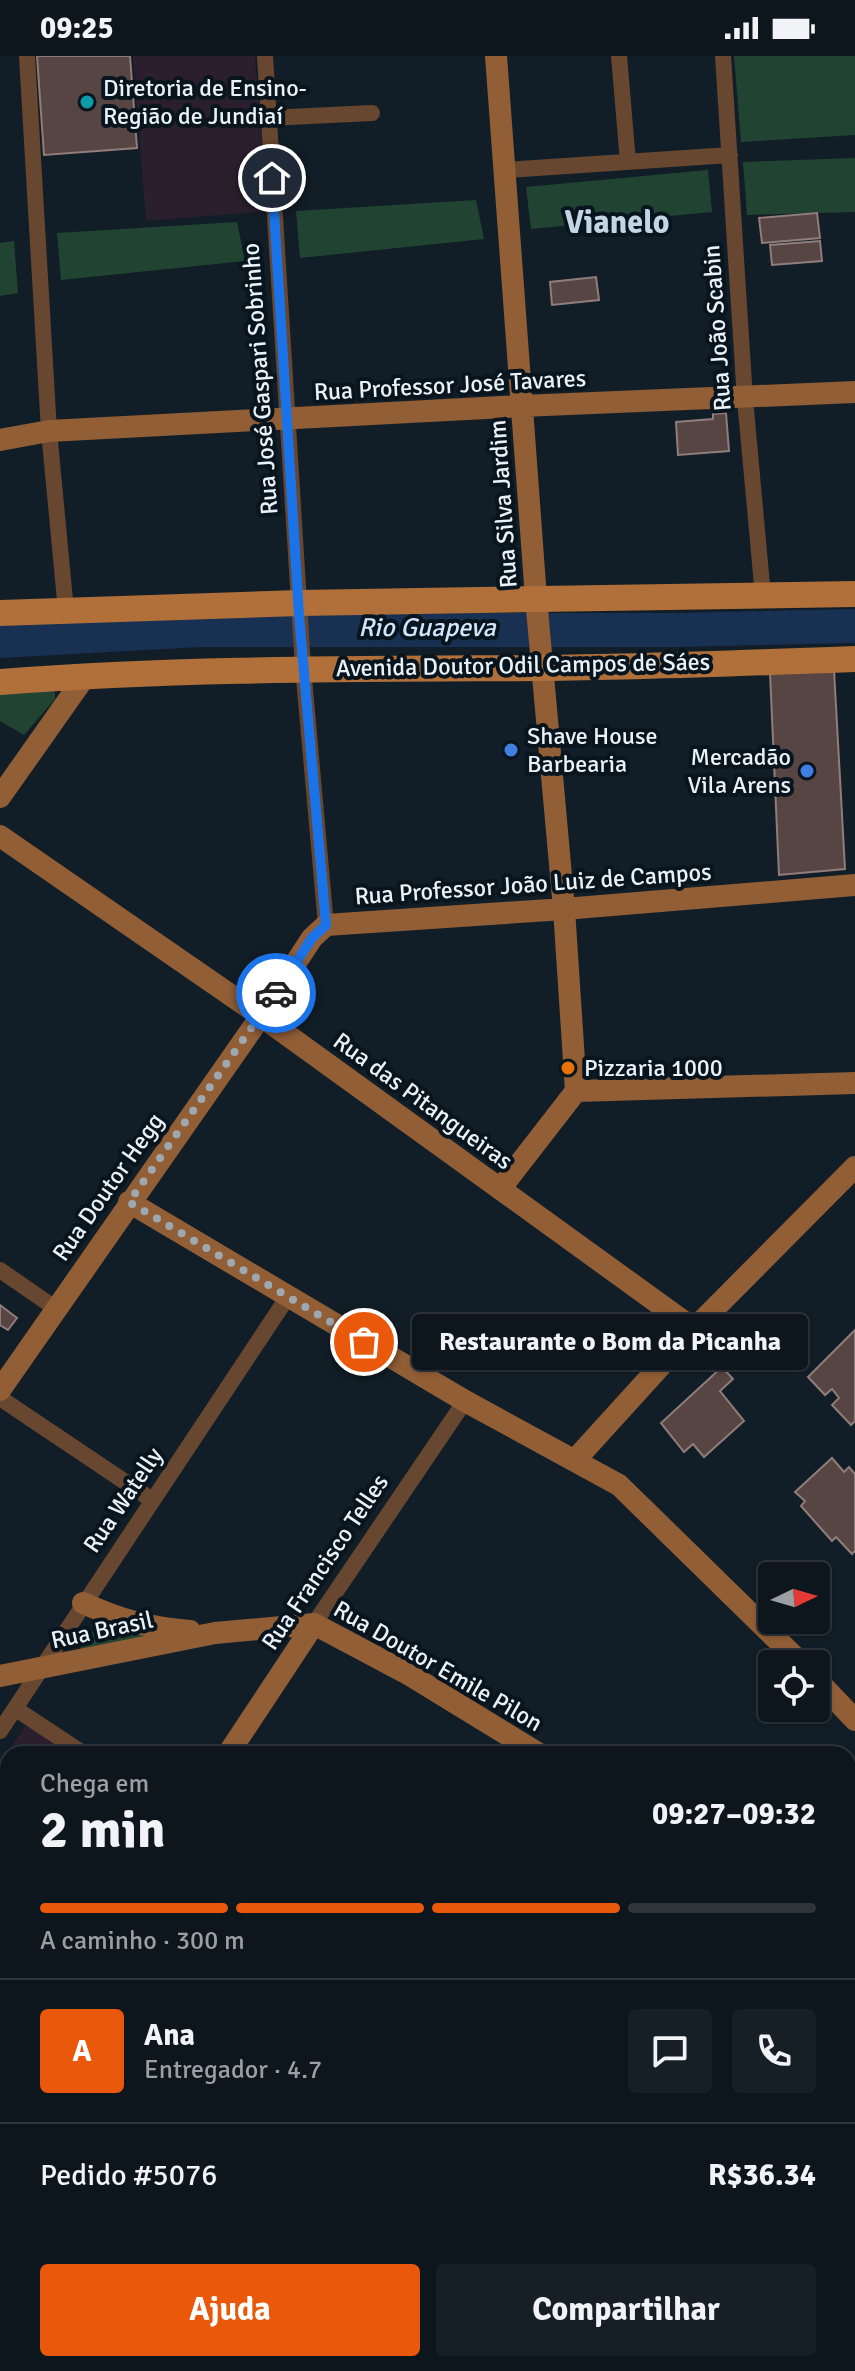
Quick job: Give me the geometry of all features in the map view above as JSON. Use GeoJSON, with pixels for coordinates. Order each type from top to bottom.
{"type":"FeatureCollection","features":[{"type":"Feature","properties":{"kind":"main road"},"geometry":{"type":"LineString","coordinates":[[0,613],[537,607],[855,594]]}},
{"type":"Feature","properties":{"kind":"main road","name":"Avenida Doutor Odil Campos de Sáes"},"geometry":{"type":"LineString","coordinates":[[0,682],[303,661],[542,656],[855,659]]}},
{"type":"Feature","properties":{"kind":"street"},"geometry":{"type":"LineString","coordinates":[[27,56],[49,431],[66,611]]}},
{"type":"Feature","properties":{"kind":"street","name":"Rua José Gaspari Sobrinho"},"geometry":{"type":"LineString","coordinates":[[265,56],[303,661]]}},
{"type":"Feature","properties":{"kind":"street","name":"Rua Silva Jardim"},"geometry":{"type":"LineString","coordinates":[[496,56],[576,1091]]}},
{"type":"Feature","properties":{"kind":"street"},"geometry":{"type":"LineString","coordinates":[[619,56],[628,162]]}},
{"type":"Feature","properties":{"kind":"street","name":"Rua João Scabin"},"geometry":{"type":"LineString","coordinates":[[723,56],[745,399],[763,596]]}},
{"type":"Feature","properties":{"kind":"street"},"geometry":{"type":"LineString","coordinates":[[269,118],[372,113]]}},
{"type":"Feature","properties":{"kind":"street"},"geometry":{"type":"LineString","coordinates":[[506,170],[730,155]]}},
{"type":"Feature","properties":{"kind":"street","name":"Rua Professor José Tavares"},"geometry":{"type":"LineString","coordinates":[[0,440],[49,431],[855,392]]}},
{"type":"Feature","properties":{"kind":"street"},"geometry":{"type":"LineString","coordinates":[[303,661],[326,925]]}},
{"type":"Feature","properties":{"kind":"street"},"geometry":{"type":"LineString","coordinates":[[0,797],[86,675]]}},
{"type":"Feature","properties":{"kind":"street","name":"Rua das Pitangueiras"},"geometry":{"type":"LineString","coordinates":[[0,836],[261,1016],[694,1329]]}},
{"type":"Feature","properties":{"kind":"street","name":"Rua Professor João Luiz de Campos"},"geometry":{"type":"LineString","coordinates":[[261,1016],[312,938],[326,925],[855,885]]}},
{"type":"Feature","properties":{"kind":"street","name":"Rua Doutor Hegg"},"geometry":{"type":"LineString","coordinates":[[0,1390],[261,1016]]}},
{"type":"Feature","properties":{"kind":"street"},"geometry":{"type":"LineString","coordinates":[[500,1189],[576,1091],[855,1083]]}},
{"type":"Feature","properties":{"kind":"street"},"geometry":{"type":"LineString","coordinates":[[575,1460],[694,1329],[855,1167]]}},
{"type":"Feature","properties":{"kind":"street"},"geometry":{"type":"LineString","coordinates":[[129,1202],[465,1401],[619,1485],[788,1650]]}},
{"type":"Feature","properties":{"kind":"street"},"geometry":{"type":"LineString","coordinates":[[0,1270],[55,1308]]}},
{"type":"Feature","properties":{"kind":"street","name":"Rua Watelly"},"geometry":{"type":"LineString","coordinates":[[0,1731],[287,1298]]}},
{"type":"Feature","properties":{"kind":"street"},"geometry":{"type":"LineString","coordinates":[[0,1398],[152,1500]]}},
{"type":"Feature","properties":{"kind":"street","name":"Rua Francisco Telles"},"geometry":{"type":"LineString","coordinates":[[233,1746],[465,1401]]}},
{"type":"Feature","properties":{"kind":"street"},"geometry":{"type":"LineString","coordinates":[[83,1603],[118,1619],[149,1628],[215,1633]]}},
{"type":"Feature","properties":{"kind":"street","name":"Rua Doutor Emile Pilon"},"geometry":{"type":"LineString","coordinates":[[215,1633],[314,1624],[410,1675],[526,1746]]}},
{"type":"Feature","properties":{"kind":"street","name":"Rua Brasil"},"geometry":{"type":"LineString","coordinates":[[0,1676],[215,1633]]}},
{"type":"Feature","properties":{"kind":"street"},"geometry":{"type":"LineString","coordinates":[[830,1694],[855,1720]]}},
{"type":"Feature","properties":{"kind":"street"},"geometry":{"type":"LineString","coordinates":[[16,1709],[72,1746]]}},
{"type":"Feature","properties":{"kind":"shaded area"},"geometry":{"type":"Polygon","coordinates":[[[133,56],[255,56],[267,211],[146,221],[133,56]]]}},
{"type":"Feature","properties":{"kind":"shaded area"},"geometry":{"type":"Polygon","coordinates":[[[27,1724],[59,1746],[12,1746],[27,1724]]]}},
{"type":"Feature","properties":{"kind":"green space"},"geometry":{"type":"Polygon","coordinates":[[[734,56],[855,56],[855,135],[741,142],[734,56]]]}},
{"type":"Feature","properties":{"kind":"green space"},"geometry":{"type":"Polygon","coordinates":[[[855,158],[855,212],[747,215],[743,162],[855,158]]]}},
{"type":"Feature","properties":{"kind":"green space"},"geometry":{"type":"Polygon","coordinates":[[[708,170],[712,212],[531,229],[526,187],[708,170]]]}},
{"type":"Feature","properties":{"kind":"green space"},"geometry":{"type":"Polygon","coordinates":[[[476,200],[484,239],[300,258],[296,211],[476,200]]]}},
{"type":"Feature","properties":{"kind":"green space"},"geometry":{"type":"Polygon","coordinates":[[[237,222],[245,261],[61,280],[57,233],[237,222]]]}},
{"type":"Feature","properties":{"kind":"green space"},"geometry":{"type":"Polygon","coordinates":[[[14,241],[18,293],[0,296],[0,243],[14,241]]]}},
{"type":"Feature","properties":{"kind":"green space"},"geometry":{"type":"Polygon","coordinates":[[[52,689],[55,699],[24,735],[0,721],[0,690],[52,689]]]}},
{"type":"Feature","properties":{"kind":"green space"},"geometry":{"type":"Polygon","coordinates":[[[97,1625],[158,1638],[74,1657],[97,1625]]]}},
{"type":"Feature","properties":{"kind":"building","name":"Diretoria de Ensino- Região de Jundiaí"},"geometry":{"type":"Polygon","coordinates":[[[37,56],[130,56],[137,148],[44,155],[37,56]]]}},
{"type":"Feature","properties":{"kind":"building"},"geometry":{"type":"Polygon","coordinates":[[[817,213],[820,238],[762,243],[759,218],[817,213]]]}},
{"type":"Feature","properties":{"kind":"building"},"geometry":{"type":"Polygon","coordinates":[[[820,241],[822,261],[772,265],[770,245],[820,241]]]}},
{"type":"Feature","properties":{"kind":"building"},"geometry":{"type":"Polygon","coordinates":[[[596,277],[599,300],[552,305],[550,282],[596,277]]]}},
{"type":"Feature","properties":{"kind":"building"},"geometry":{"type":"Polygon","coordinates":[[[726,413],[729,451],[678,455],[676,422],[713,419],[713,414],[726,413]]]}},
{"type":"Feature","properties":{"kind":"building","name":"Mercadão Vila Arens"},"geometry":{"type":"Polygon","coordinates":[[[834,670],[845,869],[779,875],[770,672],[834,670]]]}},
{"type":"Feature","properties":{"kind":"building"},"geometry":{"type":"Polygon","coordinates":[[[0,1305],[17,1318],[8,1330],[0,1325],[0,1305]]]}},
{"type":"Feature","properties":{"kind":"building"},"geometry":{"type":"Polygon","coordinates":[[[855,1330],[855,1421],[851,1425],[832,1405],[839,1398],[832,1389],[825,1395],[808,1377],[855,1330]]]}},
{"type":"Feature","properties":{"kind":"building"},"geometry":{"type":"Polygon","coordinates":[[[722,1367],[733,1379],[720,1391],[744,1421],[704,1457],[693,1444],[684,1452],[661,1423],[722,1367]]]}},
{"type":"Feature","properties":{"kind":"building"},"geometry":{"type":"Polygon","coordinates":[[[832,1458],[844,1472],[849,1467],[855,1474],[855,1551],[852,1554],[836,1537],[832,1541],[801,1506],[805,1501],[795,1492],[832,1458]]]}},
{"type":"Feature","properties":{"kind":"waterway","name":"Rio Guapeva"},"geometry":{"type":"LineString","coordinates":[[0,641],[201,630],[678,630],[855,626]]}},
{"type":"Feature","properties":{"kind":"way so far"},"geometry":{"type":"LineString","coordinates":[[276,993],[129,1202],[364,1342]]}},
{"type":"Feature","properties":{"kind":"place","name":"Diretoria de Ensino- Região de Jundiaí"},"geometry":{"type":"Point","coordinates":[87,102]}},
{"type":"Feature","properties":{"kind":"place","name":"Shave House Barbearia"},"geometry":{"type":"Point","coordinates":[511,750]}},
{"type":"Feature","properties":{"kind":"place","name":"Mercadão Vila Arens"},"geometry":{"type":"Point","coordinates":[807,771]}},
{"type":"Feature","properties":{"kind":"place","name":"Pizzaria 1000"},"geometry":{"type":"Point","coordinates":[568,1068]}},
{"type":"Feature","properties":{"kind":"place","name":"Restaurante o Bom da Picanha"},"geometry":{"type":"Point","coordinates":[364,1342]}},
{"type":"Feature","properties":{"kind":"district","name":"Vianelo"},"geometry":{"type":"Point","coordinates":[617,222]}},
{"type":"Feature","properties":{"kind":"route"},"geometry":{"type":"LineString","coordinates":[[272,178],[299,615],[326,925],[312,938],[276,993]]}}]}
